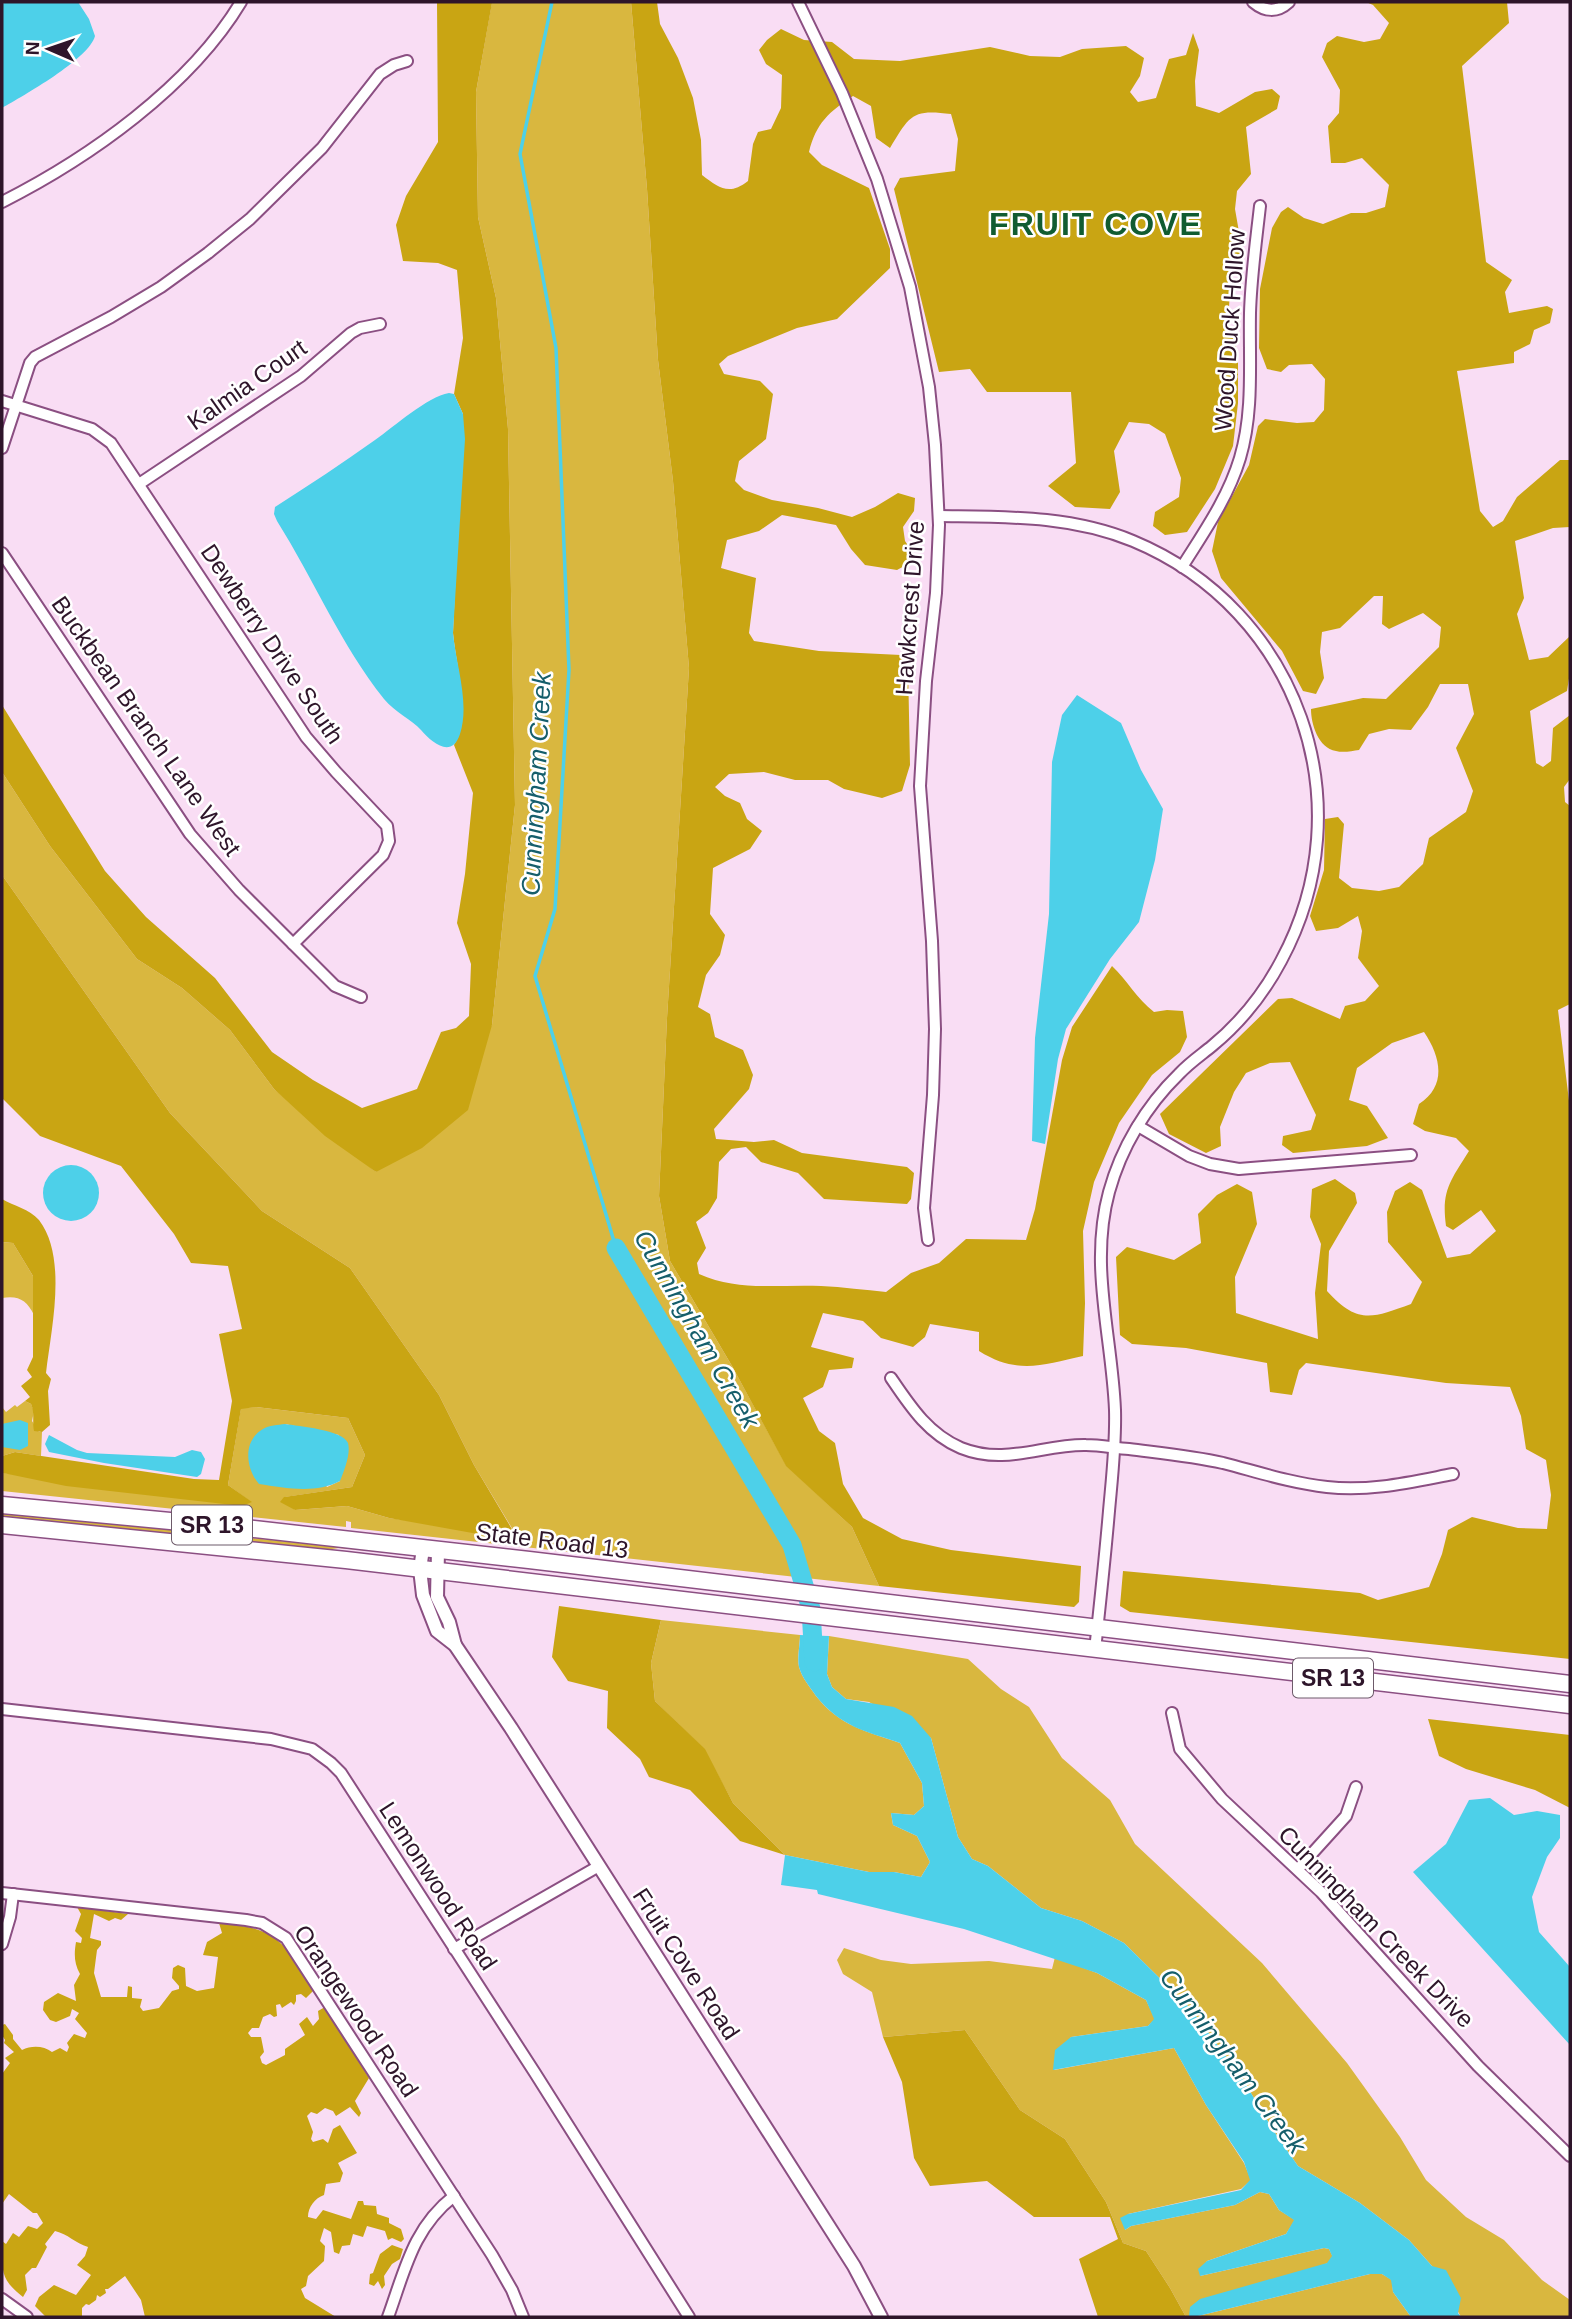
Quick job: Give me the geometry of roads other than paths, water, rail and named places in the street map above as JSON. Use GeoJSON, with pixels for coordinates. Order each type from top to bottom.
{"type":"FeatureCollection","features":[{"type":"Feature","properties":{"kind":"main road","name":"State Road 13"},"geometry":{"type":"LineString","coordinates":[[2,1505],[254,1529],[1097,1629]]}},
{"type":"Feature","properties":{"kind":"main road","name":"State Road 13"},"geometry":{"type":"LineString","coordinates":[[2,1525],[428,1570],[1095,1650]]}},
{"type":"Feature","properties":{"kind":"main road","name":"SR 13"},"geometry":{"type":"LineString","coordinates":[[1097,1629],[1570,1684]]}},
{"type":"Feature","properties":{"kind":"main road","name":"SR 13"},"geometry":{"type":"LineString","coordinates":[[1095,1650],[1570,1705]]}},
{"type":"Feature","properties":{"kind":"street"},"geometry":{"type":"LineString","coordinates":[[2,202],[61,170],[130,121],[191,64],[220,32],[241,2]]}},
{"type":"Feature","properties":{"kind":"street","name":"Hawkcrest Drive"},"geometry":{"type":"LineString","coordinates":[[798,2],[842,93],[887,209],[910,287],[929,387],[939,516],[936,593],[924,704],[920,786],[932,941],[935,1029],[933,1095],[923,1208],[928,1240]]}},
{"type":"Feature","properties":{"kind":"street"},"geometry":{"type":"LineString","coordinates":[[1253,2],[1269,10],[1281,9],[1289,2]]}},
{"type":"Feature","properties":{"kind":"street"},"geometry":{"type":"LineString","coordinates":[[2,448],[30,363],[35,357],[161,287],[208,253],[250,219],[322,148],[380,74],[407,61]]}},
{"type":"Feature","properties":{"kind":"street","name":"Wood Duck Hollow"},"geometry":{"type":"LineString","coordinates":[[1182,567],[1219,506],[1233,477],[1245,438],[1249,407],[1252,285],[1260,206]]}},
{"type":"Feature","properties":{"kind":"street","name":"Kalmia Court"},"geometry":{"type":"LineString","coordinates":[[139,484],[302,376],[351,333],[360,328],[380,324]]}},
{"type":"Feature","properties":{"kind":"street","name":"Dewberry Drive South"},"geometry":{"type":"LineString","coordinates":[[2,401],[92,429],[111,443],[306,737],[387,826],[389,841],[383,855],[293,944]]}},
{"type":"Feature","properties":{"kind":"street"},"geometry":{"type":"LineString","coordinates":[[939,516],[1027,517],[1082,525],[1130,540],[1182,567],[1228,604],[1250,626],[1268,651],[1291,690],[1302,718],[1314,766],[1319,803],[1313,873],[1301,919],[1285,953],[1266,986],[1230,1030],[1165,1088],[1138,1126],[1118,1166],[1110,1190],[1102,1227],[1100,1266],[1113,1388],[1115,1448],[1095,1650]]}},
{"type":"Feature","properties":{"kind":"street","name":"Buckbean Branch Lane West"},"geometry":{"type":"LineString","coordinates":[[2,553],[210,860],[335,986],[360,997]]}},
{"type":"Feature","properties":{"kind":"street"},"geometry":{"type":"LineString","coordinates":[[1138,1126],[1189,1156],[1210,1164],[1239,1169],[1411,1154]]}},
{"type":"Feature","properties":{"kind":"street"},"geometry":{"type":"LineString","coordinates":[[891,1378],[920,1419],[946,1440],[961,1448],[994,1455],[1013,1455],[1088,1444],[1177,1454],[1275,1478],[1329,1487],[1385,1487],[1453,1474]]}},
{"type":"Feature","properties":{"kind":"street","name":"Fruit Cove Road"},"geometry":{"type":"LineString","coordinates":[[430,1550],[428,1570],[449,1622],[455,1646],[511,1728],[854,2266],[879,2313]]}},
{"type":"Feature","properties":{"kind":"street","name":"Lemonwood Road"},"geometry":{"type":"LineString","coordinates":[[2,1709],[271,1739],[312,1749],[331,1763],[341,1773],[689,2317]]}},
{"type":"Feature","properties":{"kind":"street","name":"Cunningham Creek Drive"},"geometry":{"type":"LineString","coordinates":[[1172,1713],[1180,1749],[1244,1822],[1298,1869],[1478,2066],[1570,2157]]}},
{"type":"Feature","properties":{"kind":"street"},"geometry":{"type":"LineString","coordinates":[[1298,1869],[1346,1816],[1356,1787]]}},
{"type":"Feature","properties":{"kind":"street"},"geometry":{"type":"LineString","coordinates":[[454,1949],[599,1866]]}},
{"type":"Feature","properties":{"kind":"street"},"geometry":{"type":"LineString","coordinates":[[2,1944],[10,1917],[7,1893]]}},
{"type":"Feature","properties":{"kind":"street","name":"Orangewood Road"},"geometry":{"type":"LineString","coordinates":[[7,1893],[246,1920],[275,1929],[286,1938],[492,2255],[512,2290],[523,2317]]}},
{"type":"Feature","properties":{"kind":"street"},"geometry":{"type":"LineString","coordinates":[[388,2317],[418,2236],[437,2209],[454,2196]]}},
{"type":"Feature","properties":{"kind":"street"},"geometry":{"type":"LineString","coordinates":[[2,2299],[27,2317]]}},
{"type":"Feature","properties":{"kind":"water"},"geometry":{"type":"Polygon","coordinates":[[[78,2],[89,19],[95,36],[81,55],[68,66],[2,108],[2,4],[78,2]]]}},
{"type":"Feature","properties":{"kind":"water"},"geometry":{"type":"Polygon","coordinates":[[[449,393],[454,394],[463,414],[465,439],[453,633],[464,710],[460,734],[452,746],[447,747],[436,744],[384,699],[354,657],[274,514],[275,507],[411,413],[431,400],[449,393]]]}},
{"type":"Feature","properties":{"kind":"water"},"geometry":{"type":"Polygon","coordinates":[[[1077,695],[1121,723],[1141,770],[1163,809],[1155,860],[1139,922],[1110,959],[1066,1029],[1058,1059],[1045,1144],[1032,1141],[1035,1038],[1049,914],[1052,762],[1062,715],[1077,695]]]}},
{"type":"Feature","properties":{"kind":"water"},"geometry":{"type":"Polygon","coordinates":[[[71,1165],[82,1167],[91,1173],[97,1182],[97,1204],[91,1213],[82,1219],[71,1221],[60,1219],[51,1213],[45,1204],[43,1193],[45,1182],[51,1173],[60,1167],[71,1165]]]}},
{"type":"Feature","properties":{"kind":"water"},"geometry":{"type":"Polygon","coordinates":[[[20,1420],[28,1423],[28,1446],[20,1450],[2,1447],[2,1424],[20,1420]]]}},
{"type":"Feature","properties":{"kind":"water"},"geometry":{"type":"Polygon","coordinates":[[[285,1424],[320,1429],[338,1435],[348,1443],[347,1462],[340,1481],[311,1489],[259,1484],[249,1463],[252,1441],[256,1434],[265,1428],[285,1424]]]}},
{"type":"Feature","properties":{"kind":"water"},"geometry":{"type":"Polygon","coordinates":[[[49,1435],[87,1453],[175,1457],[192,1450],[201,1452],[205,1459],[201,1474],[197,1477],[104,1463],[49,1452],[45,1444],[49,1435]]]}},
{"type":"Feature","properties":{"kind":"water"},"geometry":{"type":"Polygon","coordinates":[[[800,1635],[829,1636],[827,1674],[832,1687],[846,1699],[894,1707],[912,1716],[931,1738],[958,1837],[972,1859],[988,1866],[1041,1908],[1082,1921],[1124,1943],[1190,2008],[1242,2078],[1298,2166],[1360,2203],[1409,2240],[1432,2266],[1446,2270],[1461,2298],[1458,2313],[1461,2317],[1411,2317],[1393,2292],[1391,2280],[1382,2274],[1370,2274],[1189,2316],[1190,2307],[1200,2299],[1327,2263],[1332,2256],[1329,2249],[1200,2276],[1198,2269],[1207,2261],[1286,2234],[1294,2220],[1279,2210],[1269,2194],[1260,2192],[1235,2205],[1131,2226],[1125,2230],[1120,2218],[1128,2214],[1241,2190],[1250,2180],[1244,2162],[1206,2105],[1174,2048],[1053,2070],[1055,2050],[1071,2037],[1148,2026],[1154,2019],[1146,2000],[1097,1973],[964,1929],[818,1894],[817,1890],[781,1885],[785,1855],[869,1872],[894,1872],[921,1877],[930,1862],[917,1836],[893,1825],[891,1813],[914,1815],[924,1806],[922,1783],[900,1743],[854,1727],[825,1706],[800,1671],[800,1635]]]}},
{"type":"Feature","properties":{"kind":"water"},"geometry":{"type":"Polygon","coordinates":[[[1490,1798],[1514,1815],[1537,1811],[1560,1815],[1560,1838],[1547,1857],[1532,1897],[1539,1932],[1570,1967],[1570,2045],[1413,1872],[1446,1844],[1469,1800],[1490,1798]]]}},
{"type":"Feature","properties":{"kind":"waterway","name":"Cunningham Creek"},"geometry":{"type":"LineString","coordinates":[[552,2],[520,154],[556,348],[569,670],[555,909],[535,976],[616,1248]]}},
{"type":"Feature","properties":{"kind":"waterway","name":"Cunningham Creek"},"geometry":{"type":"LineString","coordinates":[[616,1248],[792,1545],[811,1609],[814,1662]]}},
{"type":"Feature","properties":{"kind":"district","name":"FRUIT COVE"},"geometry":{"type":"Point","coordinates":[1096,224]}}]}
